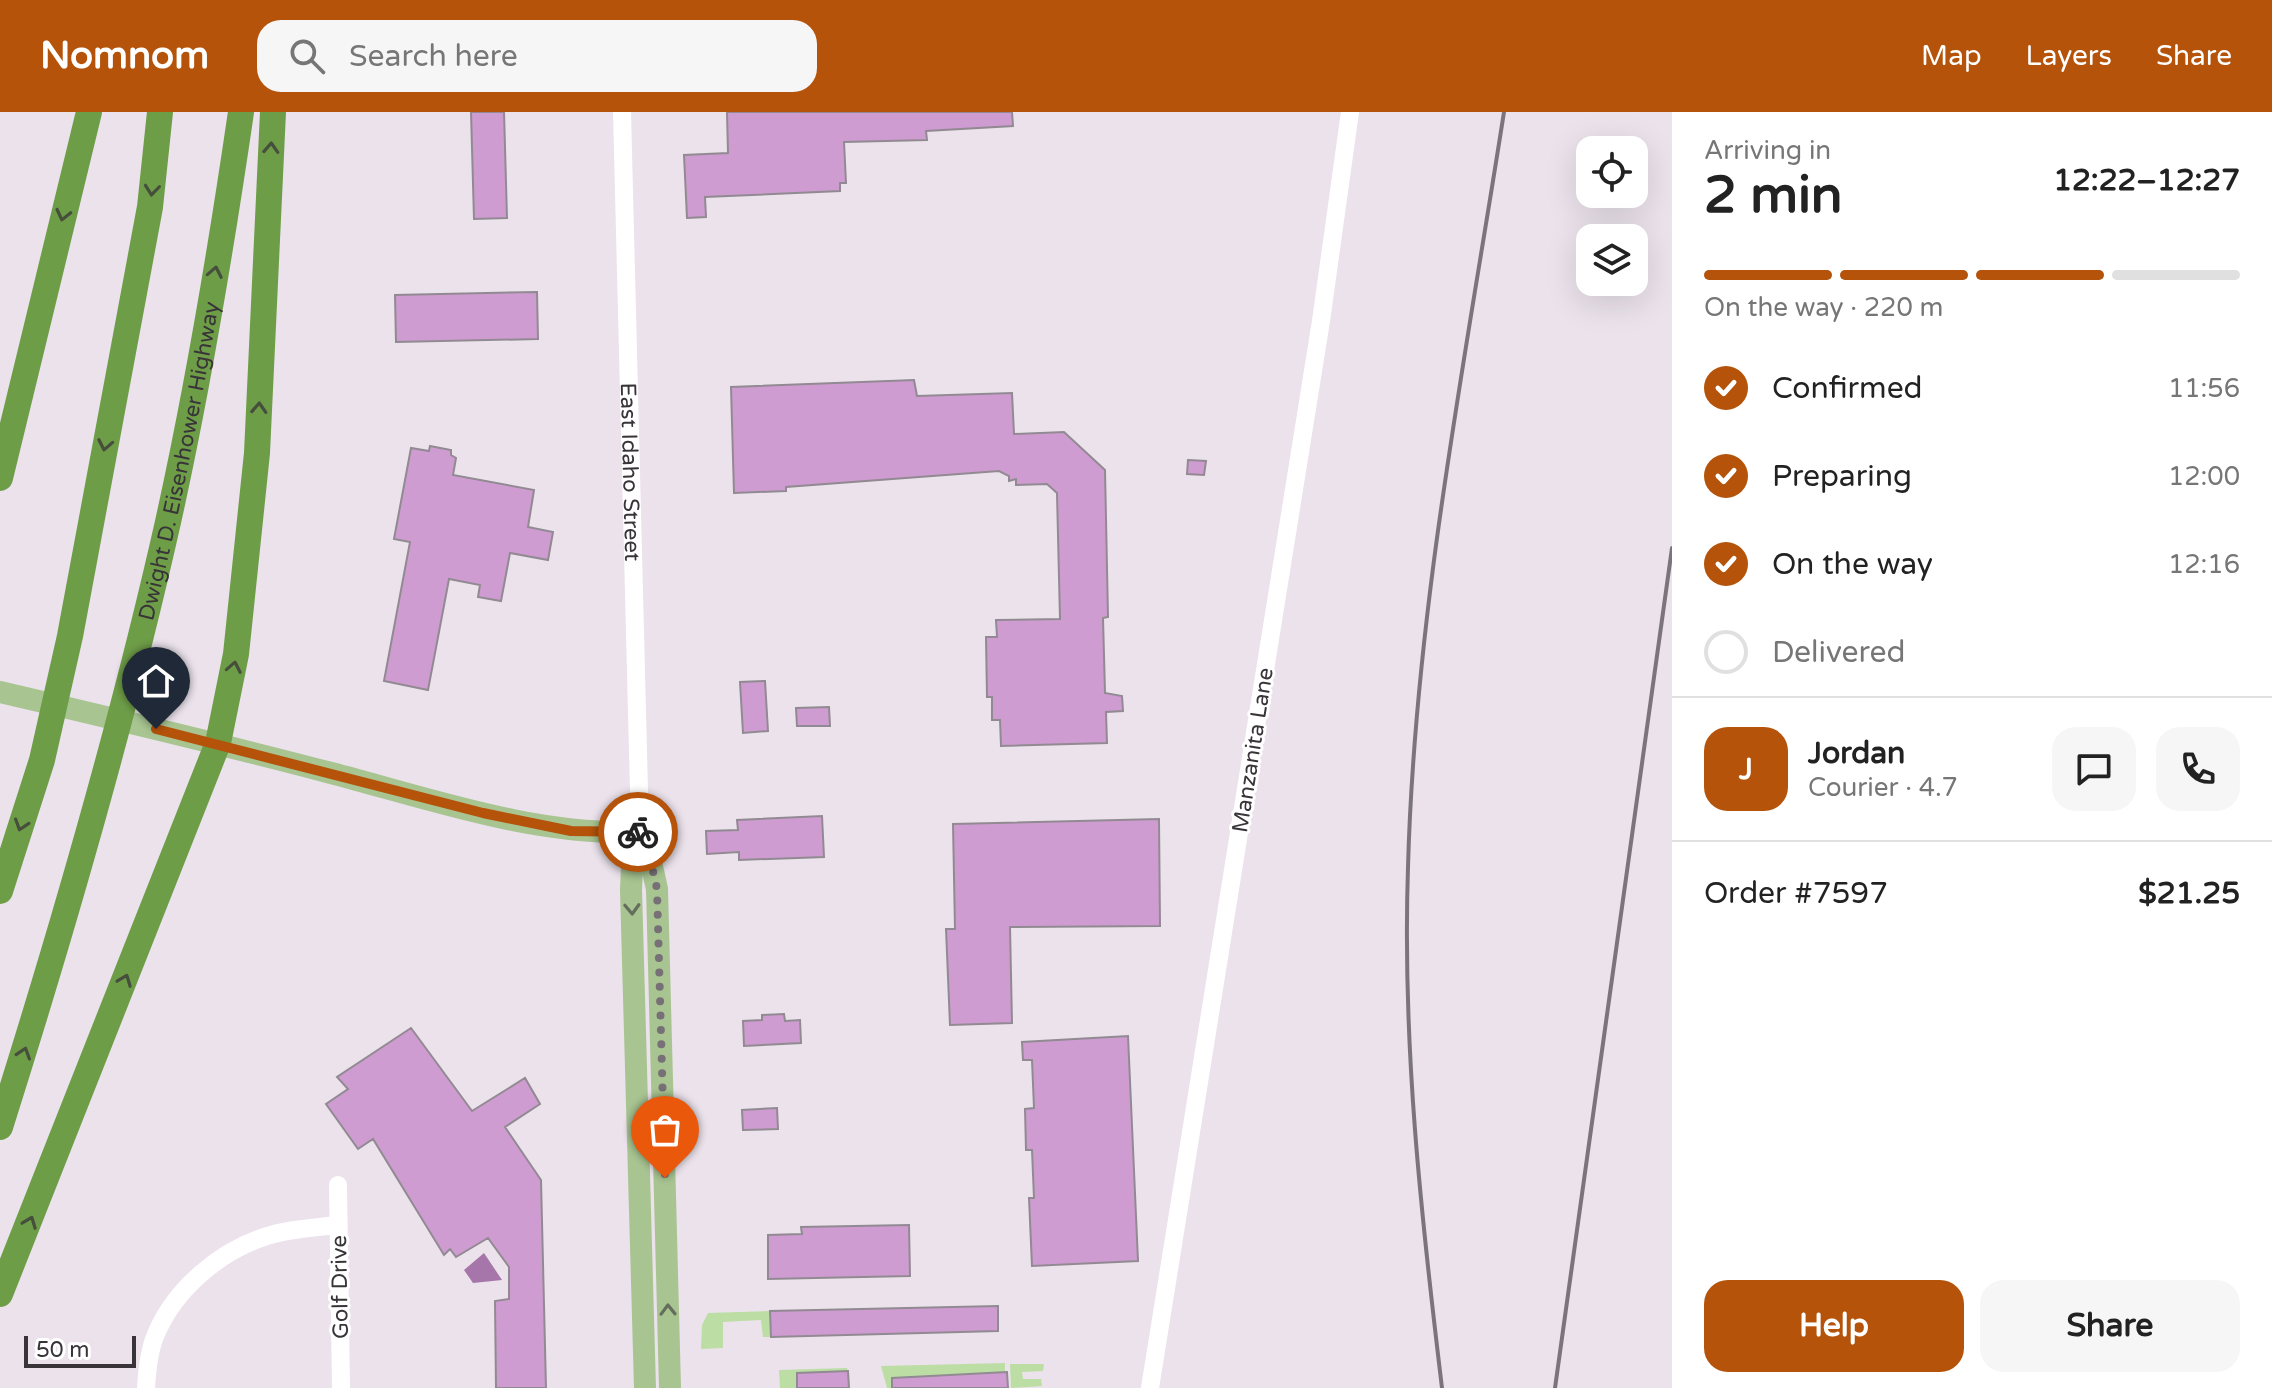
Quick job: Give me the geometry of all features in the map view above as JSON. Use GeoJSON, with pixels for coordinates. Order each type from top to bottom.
{"type":"FeatureCollection","features":[{"type":"Feature","properties":{"kind":"highway"},"geometry":{"type":"LineString","coordinates":[[0,478],[89,112]]}},
{"type":"Feature","properties":{"kind":"highway"},"geometry":{"type":"LineString","coordinates":[[0,891],[42,760],[70,636],[150,207],[160,112]]}},
{"type":"Feature","properties":{"kind":"highway","name":"Dwight D. Eisenhower Highway"},"geometry":{"type":"LineString","coordinates":[[0,1127],[37,1010],[104,774],[168,521],[224,225],[241,112]]}},
{"type":"Feature","properties":{"kind":"highway"},"geometry":{"type":"LineString","coordinates":[[0,1294],[218,743],[236,654],[257,453],[273,112]]}},
{"type":"Feature","properties":{"kind":"main road"},"geometry":{"type":"LineString","coordinates":[[0,692],[218,743],[483,813],[571,831],[640,832]]}},
{"type":"Feature","properties":{"kind":"main road","name":"East Idaho Street"},"geometry":{"type":"LineString","coordinates":[[640,832],[632,866],[631,890],[645,1388]]}},
{"type":"Feature","properties":{"kind":"main road","name":"East Idaho Street"},"geometry":{"type":"LineString","coordinates":[[640,832],[649,853],[657,889],[670,1388]]}},
{"type":"Feature","properties":{"kind":"street","name":"East Idaho Street"},"geometry":{"type":"LineString","coordinates":[[622,112],[640,832]]}},
{"type":"Feature","properties":{"kind":"street","name":"Manzanita Lane"},"geometry":{"type":"LineString","coordinates":[[1150,1388],[1319,335],[1350,112]]}},
{"type":"Feature","properties":{"kind":"street","name":"Golf Drive"},"geometry":{"type":"LineString","coordinates":[[338,1185],[341,1388]]}},
{"type":"Feature","properties":{"kind":"street"},"geometry":{"type":"LineString","coordinates":[[146,1388],[147,1368],[156,1335],[186,1289],[211,1265],[239,1247],[266,1236],[337,1225]]}},
{"type":"Feature","properties":{"kind":"green space"},"geometry":{"type":"Polygon","coordinates":[[[770,1311],[771,1337],[763,1337],[761,1320],[723,1322],[723,1348],[701,1349],[702,1325],[708,1313],[770,1311]]]}},
{"type":"Feature","properties":{"kind":"green space"},"geometry":{"type":"Polygon","coordinates":[[[1005,1363],[1005,1372],[897,1388],[887,1388],[881,1366],[1005,1363]]]}},
{"type":"Feature","properties":{"kind":"green space"},"geometry":{"type":"Polygon","coordinates":[[[1010,1364],[1044,1364],[1043,1371],[1022,1372],[1023,1379],[1041,1379],[1042,1386],[1011,1388],[1010,1364]]]}},
{"type":"Feature","properties":{"kind":"green space"},"geometry":{"type":"Polygon","coordinates":[[[847,1368],[848,1371],[797,1373],[797,1388],[780,1388],[779,1370],[847,1368]]]}},
{"type":"Feature","properties":{"kind":"shaded area"},"geometry":{"type":"Polygon","coordinates":[[[484,1253],[502,1280],[473,1283],[464,1270],[484,1253]]]}},
{"type":"Feature","properties":{"kind":"building"},"geometry":{"type":"Polygon","coordinates":[[[471,112],[504,112],[507,218],[474,219],[471,112]]]}},
{"type":"Feature","properties":{"kind":"building"},"geometry":{"type":"Polygon","coordinates":[[[727,112],[1012,112],[1013,126],[926,131],[927,140],[844,142],[846,183],[840,183],[840,191],[705,197],[706,217],[687,218],[684,155],[728,153],[727,112]]]}},
{"type":"Feature","properties":{"kind":"building"},"geometry":{"type":"Polygon","coordinates":[[[537,292],[538,339],[396,342],[395,295],[537,292]]]}},
{"type":"Feature","properties":{"kind":"building"},"geometry":{"type":"Polygon","coordinates":[[[914,380],[917,396],[1012,393],[1014,434],[1064,432],[1105,470],[1108,617],[1103,618],[1105,693],[1122,696],[1123,711],[1106,712],[1107,743],[1001,746],[1000,720],[992,720],[992,697],[987,697],[986,637],[997,637],[996,620],[1060,619],[1057,493],[1047,484],[1016,485],[1016,479],[1009,481],[1009,476],[999,471],[734,493],[731,387],[914,380]]]}},
{"type":"Feature","properties":{"kind":"building"},"geometry":{"type":"Polygon","coordinates":[[[430,446],[451,450],[451,455],[456,458],[453,475],[534,490],[528,527],[553,532],[548,560],[510,553],[501,601],[478,597],[480,585],[449,579],[428,690],[384,681],[410,542],[394,539],[411,448],[429,451],[430,446]]]}},
{"type":"Feature","properties":{"kind":"building"},"geometry":{"type":"Polygon","coordinates":[[[1188,460],[1206,461],[1204,475],[1187,474],[1188,460]]]}},
{"type":"Feature","properties":{"kind":"building"},"geometry":{"type":"Polygon","coordinates":[[[765,681],[768,731],[743,733],[740,682],[765,681]]]}},
{"type":"Feature","properties":{"kind":"building"},"geometry":{"type":"Polygon","coordinates":[[[829,707],[830,726],[797,726],[796,708],[829,707]]]}},
{"type":"Feature","properties":{"kind":"building"},"geometry":{"type":"Polygon","coordinates":[[[822,816],[824,857],[739,860],[739,852],[707,854],[706,831],[738,830],[737,820],[822,816]]]}},
{"type":"Feature","properties":{"kind":"building"},"geometry":{"type":"Polygon","coordinates":[[[1159,819],[1160,926],[1010,927],[1012,1023],[950,1025],[946,929],[955,929],[953,824],[1159,819]]]}},
{"type":"Feature","properties":{"kind":"building"},"geometry":{"type":"Polygon","coordinates":[[[784,1014],[785,1021],[800,1020],[801,1043],[744,1046],[743,1021],[762,1020],[762,1015],[784,1014]]]}},
{"type":"Feature","properties":{"kind":"building"},"geometry":{"type":"Polygon","coordinates":[[[411,1028],[472,1111],[525,1078],[540,1104],[505,1127],[541,1180],[546,1388],[496,1388],[495,1301],[509,1299],[509,1267],[488,1238],[456,1257],[450,1249],[444,1255],[373,1139],[358,1149],[326,1104],[348,1089],[337,1077],[411,1028]]]}},
{"type":"Feature","properties":{"kind":"building"},"geometry":{"type":"Polygon","coordinates":[[[1128,1036],[1138,1261],[1032,1266],[1029,1198],[1034,1198],[1032,1150],[1026,1150],[1025,1109],[1034,1108],[1032,1060],[1023,1060],[1022,1042],[1128,1036]]]}},
{"type":"Feature","properties":{"kind":"building"},"geometry":{"type":"Polygon","coordinates":[[[777,1108],[778,1129],[743,1130],[742,1110],[777,1108]]]}},
{"type":"Feature","properties":{"kind":"building"},"geometry":{"type":"Polygon","coordinates":[[[909,1225],[910,1276],[768,1279],[768,1235],[802,1234],[801,1227],[909,1225]]]}},
{"type":"Feature","properties":{"kind":"building"},"geometry":{"type":"Polygon","coordinates":[[[998,1306],[998,1331],[771,1337],[770,1311],[998,1306]]]}},
{"type":"Feature","properties":{"kind":"building"},"geometry":{"type":"Polygon","coordinates":[[[848,1371],[849,1388],[797,1388],[797,1373],[848,1371]]]}},
{"type":"Feature","properties":{"kind":"building"},"geometry":{"type":"Polygon","coordinates":[[[1007,1372],[1008,1388],[892,1388],[892,1378],[1007,1372]]]}},
{"type":"Feature","properties":{"kind":"railway"},"geometry":{"type":"LineString","coordinates":[[1442,1388],[1415,1128],[1408,998],[1408,867],[1420,677],[1431,582],[1504,112]]}},
{"type":"Feature","properties":{"kind":"railway"},"geometry":{"type":"LineString","coordinates":[[1555,1388],[1672,548]]}},
{"type":"Feature","properties":{"kind":"way so far"},"geometry":{"type":"LineString","coordinates":[[638,832],[653,865],[657,889],[665,1178]]}},
{"type":"Feature","properties":{"kind":"route"},"geometry":{"type":"LineString","coordinates":[[156,729],[483,813],[571,831],[638,832]]}}]}
